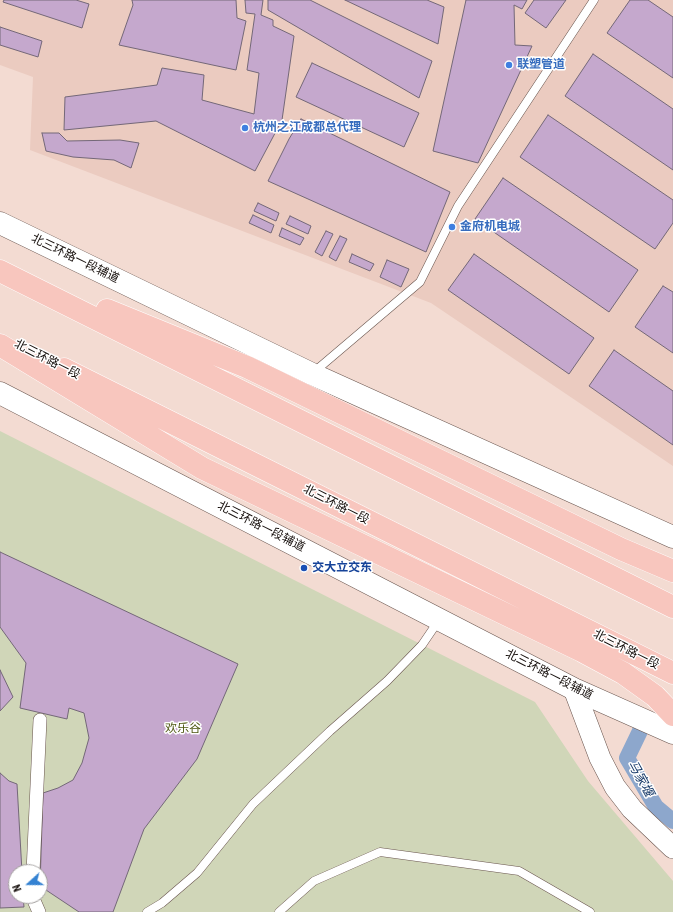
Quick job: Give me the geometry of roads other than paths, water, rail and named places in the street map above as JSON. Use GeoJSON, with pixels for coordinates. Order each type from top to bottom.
{"type":"FeatureCollection","features":[{"type":"Feature","properties":{"kind":"highway"},"geometry":{"type":"LineString","coordinates":[[0,266],[247,367],[621,549],[673,571]]}},
{"type":"Feature","properties":{"kind":"highway"},"geometry":{"type":"LineString","coordinates":[[0,271],[673,607]]}},
{"type":"Feature","properties":{"kind":"highway","name":"北三环路一段"},"geometry":{"type":"LineString","coordinates":[[0,337],[673,673]]}},
{"type":"Feature","properties":{"kind":"highway"},"geometry":{"type":"LineString","coordinates":[[0,346],[202,468],[623,672],[655,696],[673,715]]}},
{"type":"Feature","properties":{"kind":"highway"},"geometry":{"type":"LineString","coordinates":[[621,549],[673,564]]}},
{"type":"Feature","properties":{"kind":"main road","name":"北三环路一段辅道"},"geometry":{"type":"LineString","coordinates":[[0,223],[312,374],[673,537]]}},
{"type":"Feature","properties":{"kind":"main road","name":"北三环路一段辅道"},"geometry":{"type":"LineString","coordinates":[[0,392],[574,689],[673,733]]}},
{"type":"Feature","properties":{"kind":"street"},"geometry":{"type":"LineString","coordinates":[[574,689],[600,758],[615,787],[632,809],[673,848]]}},
{"type":"Feature","properties":{"kind":"street"},"geometry":{"type":"LineString","coordinates":[[33,864],[40,720]]}},
{"type":"Feature","properties":{"kind":"lane"},"geometry":{"type":"LineString","coordinates":[[312,374],[420,282],[458,206],[594,0]]}},
{"type":"Feature","properties":{"kind":"lane"},"geometry":{"type":"LineString","coordinates":[[147,912],[162,903],[197,873],[253,804],[330,731],[387,681],[422,645],[439,619]]}},
{"type":"Feature","properties":{"kind":"lane"},"geometry":{"type":"LineString","coordinates":[[279,912],[314,881],[380,852],[518,871],[590,912]]}},
{"type":"Feature","properties":{"kind":"waterway","name":"马家堰"},"geometry":{"type":"LineString","coordinates":[[640,731],[627,758],[656,807],[673,821]]}},
{"type":"Feature","properties":{"kind":"place","name":"联塑管道"},"geometry":{"type":"Point","coordinates":[509,65]}},
{"type":"Feature","properties":{"kind":"place","name":"杭州之江成都总代理"},"geometry":{"type":"Point","coordinates":[245,128]}},
{"type":"Feature","properties":{"kind":"place","name":"金府机电城"},"geometry":{"type":"Point","coordinates":[452,227]}},
{"type":"Feature","properties":{"kind":"place","name":"交大立交东"},"geometry":{"type":"Point","coordinates":[304,568]}},
{"type":"Feature","properties":{"kind":"park label","name":"欢乐谷"},"geometry":{"type":"Point","coordinates":[183,729]}}]}
